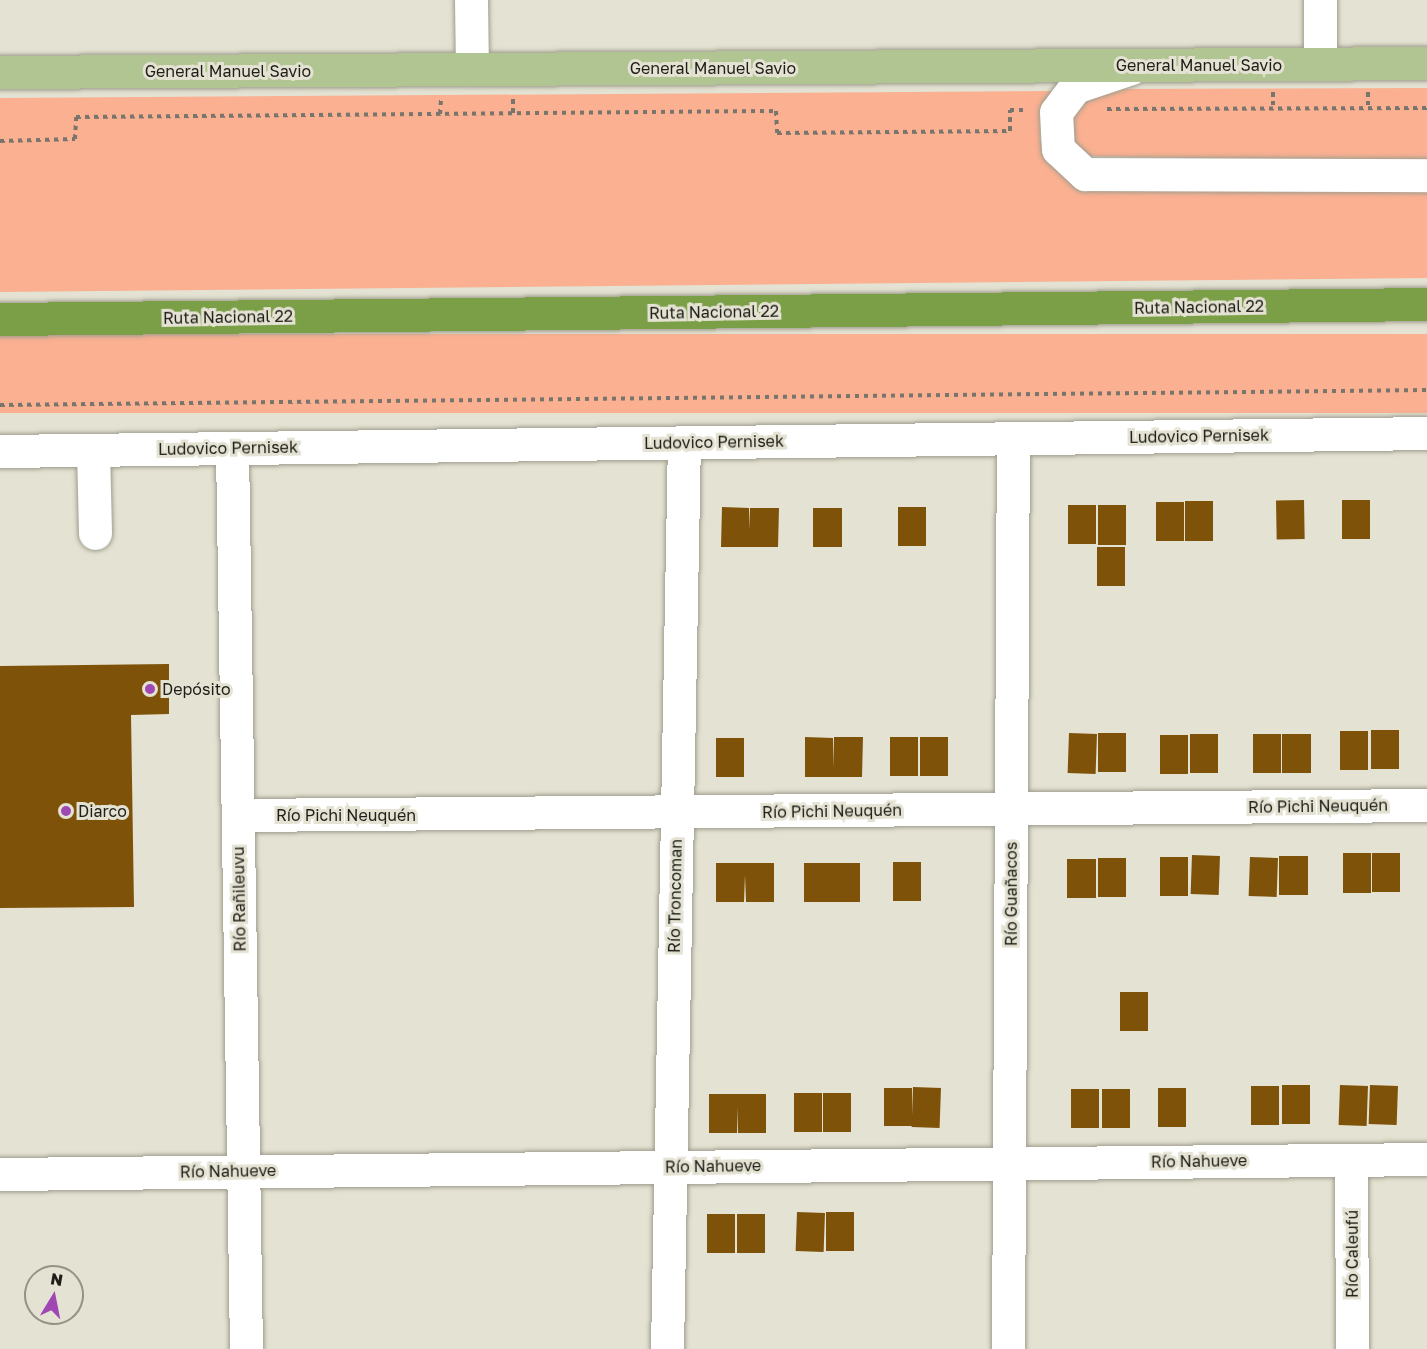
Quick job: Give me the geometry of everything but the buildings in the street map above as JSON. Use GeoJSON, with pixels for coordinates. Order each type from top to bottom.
{"type":"FeatureCollection","features":[{"type":"Feature","properties":{"kind":"highway","name":"Ruta Nacional 22"},"geometry":{"type":"LineString","coordinates":[[0,319],[1427,304]]}},
{"type":"Feature","properties":{"kind":"main road","name":"General Manuel Savio"},"geometry":{"type":"LineString","coordinates":[[0,72],[1427,63]]}},
{"type":"Feature","properties":{"kind":"street"},"geometry":{"type":"LineString","coordinates":[[471,0],[472,69]]}},
{"type":"Feature","properties":{"kind":"street"},"geometry":{"type":"LineString","coordinates":[[1320,0],[1320,64]]}},
{"type":"Feature","properties":{"kind":"street"},"geometry":{"type":"LineString","coordinates":[[1141,65],[1081,84],[1062,101],[1053,125],[1056,143],[1079,171],[1104,177],[1427,175]]}},
{"type":"Feature","properties":{"kind":"street","name":"Ludovico Pernisek"},"geometry":{"type":"LineString","coordinates":[[0,451],[1427,433]]}},
{"type":"Feature","properties":{"kind":"street","name":"Río Guañacos"},"geometry":{"type":"LineString","coordinates":[[1008,1349],[1013,439]]}},
{"type":"Feature","properties":{"kind":"street","name":"Río Troncoman"},"geometry":{"type":"LineString","coordinates":[[667,1349],[684,443]]}},
{"type":"Feature","properties":{"kind":"street","name":"Río Rañileuvu"},"geometry":{"type":"LineString","coordinates":[[232,448],[246,1349]]}},
{"type":"Feature","properties":{"kind":"street"},"geometry":{"type":"LineString","coordinates":[[93,450],[95,533]]}},
{"type":"Feature","properties":{"kind":"street","name":"Río Pichi Neuquén"},"geometry":{"type":"LineString","coordinates":[[238,815],[1427,805]]}},
{"type":"Feature","properties":{"kind":"street","name":"Río Nahueve"},"geometry":{"type":"LineString","coordinates":[[0,1174],[1427,1159]]}},
{"type":"Feature","properties":{"kind":"street","name":"Río Caleufú"},"geometry":{"type":"LineString","coordinates":[[1351,1160],[1352,1349]]}},
{"type":"Feature","properties":{"kind":"path"},"geometry":{"type":"LineString","coordinates":[[1273,88],[1273,109]]}},
{"type":"Feature","properties":{"kind":"path"},"geometry":{"type":"LineString","coordinates":[[1368,88],[1368,108]]}},
{"type":"Feature","properties":{"kind":"path"},"geometry":{"type":"LineString","coordinates":[[440,114],[441,95]]}},
{"type":"Feature","properties":{"kind":"path"},"geometry":{"type":"LineString","coordinates":[[513,113],[514,95]]}},
{"type":"Feature","properties":{"kind":"path"},"geometry":{"type":"LineString","coordinates":[[1094,110],[1427,108]]}},
{"type":"Feature","properties":{"kind":"path"},"geometry":{"type":"LineString","coordinates":[[0,141],[75,140],[76,117],[777,111],[777,133],[789,133],[1010,131],[1010,110],[1032,110]]}},
{"type":"Feature","properties":{"kind":"path"},"geometry":{"type":"LineString","coordinates":[[0,405],[1427,390]]}},
{"type":"Feature","properties":{"kind":"shaded area"},"geometry":{"type":"Polygon","coordinates":[[[1427,88],[1427,162],[1075,156],[1070,110],[1105,89],[1427,88]]]}},
{"type":"Feature","properties":{"kind":"shaded area"},"geometry":{"type":"Polygon","coordinates":[[[1055,91],[1041,118],[1040,140],[1050,163],[1067,179],[1427,185],[1427,278],[0,292],[0,98],[1055,91]]]}},
{"type":"Feature","properties":{"kind":"shaded area"},"geometry":{"type":"Polygon","coordinates":[[[0,334],[1427,334],[1427,413],[0,413],[0,334]]]}},
{"type":"Feature","properties":{"kind":"place","name":"Depósito"},"geometry":{"type":"Point","coordinates":[150,689]}},
{"type":"Feature","properties":{"kind":"place","name":"Diarco"},"geometry":{"type":"Point","coordinates":[66,811]}}]}
